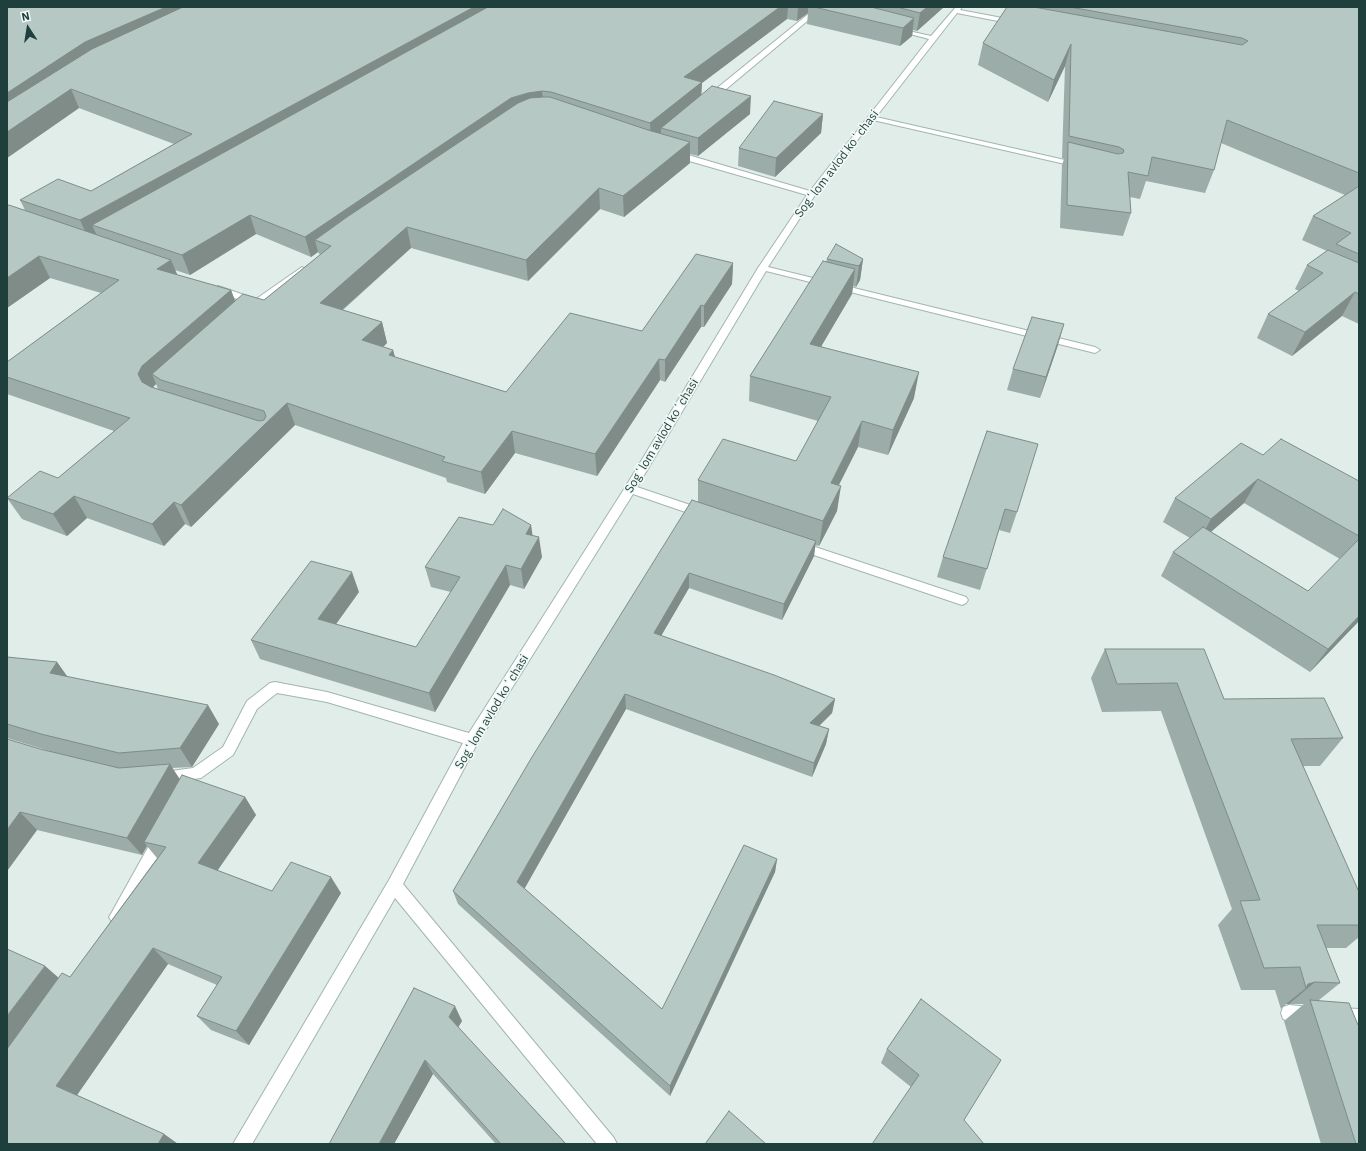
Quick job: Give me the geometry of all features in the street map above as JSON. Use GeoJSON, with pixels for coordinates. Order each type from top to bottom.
{"type":"FeatureCollection","features":[{"type":"Feature","properties":{"kind":"street"},"geometry":{"type":"LineString","coordinates":[[705,103],[822,9]]}},
{"type":"Feature","properties":{"kind":"street"},"geometry":{"type":"LineString","coordinates":[[957,9],[1018,23]]}},
{"type":"Feature","properties":{"kind":"street","name":"Sogʻlom avlod koʻchasi"},"geometry":{"type":"LineString","coordinates":[[242,1144],[394,885],[472,740],[630,489],[763,268],[812,194],[957,9]]}},
{"type":"Feature","properties":{"kind":"street"},"geometry":{"type":"LineString","coordinates":[[887,26],[933,38]]}},
{"type":"Feature","properties":{"kind":"street"},"geometry":{"type":"LineString","coordinates":[[872,118],[1088,168]]}},
{"type":"Feature","properties":{"kind":"street"},"geometry":{"type":"LineString","coordinates":[[667,152],[812,194]]}},
{"type":"Feature","properties":{"kind":"street"},"geometry":{"type":"LineString","coordinates":[[246,313],[306,267]]}},
{"type":"Feature","properties":{"kind":"street"},"geometry":{"type":"LineString","coordinates":[[763,268],[1095,350]]}},
{"type":"Feature","properties":{"kind":"street"},"geometry":{"type":"LineString","coordinates":[[206,285],[258,303]]}},
{"type":"Feature","properties":{"kind":"street"},"geometry":{"type":"LineString","coordinates":[[630,489],[713,517]]}},
{"type":"Feature","properties":{"kind":"street"},"geometry":{"type":"LineString","coordinates":[[789,542],[962,600]]}},
{"type":"Feature","properties":{"kind":"street"},"geometry":{"type":"LineString","coordinates":[[189,788],[196,774],[228,751],[252,705],[275,687],[326,698],[472,740]]}},
{"type":"Feature","properties":{"kind":"street"},"geometry":{"type":"LineString","coordinates":[[149,778],[196,774]]}},
{"type":"Feature","properties":{"kind":"street"},"geometry":{"type":"LineString","coordinates":[[110,929],[166,828]]}},
{"type":"Feature","properties":{"kind":"street"},"geometry":{"type":"LineString","coordinates":[[394,885],[608,1144]]}},
{"type":"Feature","properties":{"kind":"street"},"geometry":{"type":"LineString","coordinates":[[1289,1013],[1359,1017]]}},
{"type":"Feature","properties":{"kind":"building"},"geometry":{"type":"Polygon","coordinates":[[[7,7],[166,7],[85,42],[7,93],[7,7]]]}},
{"type":"Feature","properties":{"kind":"building"},"geometry":{"type":"Polygon","coordinates":[[[183,7],[474,7],[80,220],[20,200],[58,179],[91,191],[192,134],[71,89],[7,132],[7,102],[92,49],[183,7]]]}},
{"type":"Feature","properties":{"kind":"building"},"geometry":{"type":"Polygon","coordinates":[[[488,7],[780,7],[684,77],[702,82],[650,123],[551,92],[542,91],[528,93],[511,98],[305,237],[250,215],[182,255],[92,225],[488,7]]]}},
{"type":"Feature","properties":{"kind":"building"},"geometry":{"type":"Polygon","coordinates":[[[814,7],[871,7],[914,18],[903,28],[814,7]]]}},
{"type":"Feature","properties":{"kind":"building"},"geometry":{"type":"Polygon","coordinates":[[[897,7],[927,7],[920,13],[897,7]]]}},
{"type":"Feature","properties":{"kind":"building"},"geometry":{"type":"Polygon","coordinates":[[[1007,7],[1034,7],[1242,45],[1248,41],[1242,38],[1070,7],[1359,7],[1359,173],[1227,120],[1214,170],[1152,157],[1148,176],[1128,172],[1131,213],[1067,205],[1068,142],[1118,154],[1123,153],[1124,150],[1119,147],[1069,136],[1071,44],[1054,80],[983,43],[1007,7]]]}},
{"type":"Feature","properties":{"kind":"building"},"geometry":{"type":"Polygon","coordinates":[[[712,86],[751,96],[698,138],[661,128],[712,86]]]}},
{"type":"Feature","properties":{"kind":"building"},"geometry":{"type":"Polygon","coordinates":[[[550,97],[648,130],[690,142],[623,196],[599,188],[526,260],[407,227],[320,303],[382,322],[362,340],[393,350],[389,355],[506,392],[570,313],[642,331],[696,254],[733,263],[704,306],[701,305],[665,360],[659,359],[595,454],[512,431],[481,472],[442,461],[445,457],[287,403],[181,505],[174,502],[152,524],[74,496],[53,514],[7,498],[40,471],[58,478],[130,418],[7,377],[7,362],[119,280],[39,256],[7,278],[7,206],[9,205],[171,260],[157,269],[231,290],[142,366],[138,374],[142,382],[151,387],[259,421],[264,420],[266,416],[264,411],[161,380],[152,374],[243,294],[264,300],[331,246],[315,240],[347,217],[518,103],[530,98],[550,97]]]}},
{"type":"Feature","properties":{"kind":"building"},"geometry":{"type":"Polygon","coordinates":[[[774,101],[823,114],[776,158],[739,148],[774,101]]]}},
{"type":"Feature","properties":{"kind":"building"},"geometry":{"type":"Polygon","coordinates":[[[1359,186],[1359,254],[1336,244],[1351,233],[1313,216],[1359,186]]]}},
{"type":"Feature","properties":{"kind":"building"},"geometry":{"type":"Polygon","coordinates":[[[836,244],[863,259],[859,266],[827,259],[836,244]]]}},
{"type":"Feature","properties":{"kind":"building"},"geometry":{"type":"Polygon","coordinates":[[[1328,250],[1359,263],[1359,294],[1355,292],[1305,332],[1268,314],[1323,273],[1307,265],[1328,250]]]}},
{"type":"Feature","properties":{"kind":"building"},"geometry":{"type":"Polygon","coordinates":[[[823,261],[855,269],[810,344],[919,372],[893,430],[862,421],[831,483],[841,486],[823,521],[698,480],[723,439],[796,461],[831,397],[750,376],[823,261]]]}},
{"type":"Feature","properties":{"kind":"building"},"geometry":{"type":"Polygon","coordinates":[[[1032,317],[1064,324],[1046,377],[1013,369],[1032,317]]]}},
{"type":"Feature","properties":{"kind":"building"},"geometry":{"type":"Polygon","coordinates":[[[987,431],[1038,444],[1017,512],[1005,509],[987,569],[943,557],[987,431]]]}},
{"type":"Feature","properties":{"kind":"building"},"geometry":{"type":"Polygon","coordinates":[[[1281,439],[1359,481],[1359,536],[1258,479],[1211,519],[1175,498],[1241,443],[1263,455],[1281,439]]]}},
{"type":"Feature","properties":{"kind":"building"},"geometry":{"type":"Polygon","coordinates":[[[692,500],[816,541],[784,604],[689,573],[654,633],[774,675],[835,699],[810,723],[829,729],[814,763],[625,694],[517,882],[662,1009],[744,845],[777,859],[670,1086],[453,891],[532,757],[692,500]]]}},
{"type":"Feature","properties":{"kind":"building"},"geometry":{"type":"Polygon","coordinates":[[[503,509],[531,525],[526,534],[539,537],[521,569],[506,565],[429,693],[251,640],[311,561],[352,572],[318,619],[416,647],[460,577],[425,567],[459,517],[493,525],[503,509]]]}},
{"type":"Feature","properties":{"kind":"building"},"geometry":{"type":"Polygon","coordinates":[[[1203,527],[1308,591],[1359,539],[1359,616],[1328,649],[1173,552],[1203,527]]]}},
{"type":"Feature","properties":{"kind":"building"},"geometry":{"type":"Polygon","coordinates":[[[1105,649],[1204,649],[1224,699],[1324,698],[1343,738],[1291,739],[1359,892],[1359,925],[1317,925],[1340,983],[1315,982],[1308,984],[1306,988],[1300,967],[1264,968],[1240,901],[1260,900],[1177,683],[1117,684],[1105,649]]]}},
{"type":"Feature","properties":{"kind":"building"},"geometry":{"type":"Polygon","coordinates":[[[7,657],[57,662],[50,673],[208,705],[180,748],[119,753],[7,724],[7,657]]]}},
{"type":"Feature","properties":{"kind":"building"},"geometry":{"type":"Polygon","coordinates":[[[7,739],[40,749],[119,768],[170,764],[127,838],[20,812],[7,830],[7,739]]]}},
{"type":"Feature","properties":{"kind":"building"},"geometry":{"type":"Polygon","coordinates":[[[182,775],[245,797],[198,863],[272,891],[291,862],[331,877],[236,1031],[197,1016],[222,977],[153,948],[56,1086],[164,1134],[158,1144],[7,1144],[7,1049],[62,973],[70,977],[166,847],[144,842],[182,775]]]}},
{"type":"Feature","properties":{"kind":"building"},"geometry":{"type":"Polygon","coordinates":[[[7,949],[45,966],[7,1016],[7,949]]]}},
{"type":"Feature","properties":{"kind":"building"},"geometry":{"type":"Polygon","coordinates":[[[414,988],[455,1006],[449,1017],[566,1144],[501,1144],[425,1060],[379,1144],[329,1144],[414,988]]]}},
{"type":"Feature","properties":{"kind":"building"},"geometry":{"type":"Polygon","coordinates":[[[921,999],[1001,1060],[964,1120],[984,1144],[872,1144],[919,1075],[887,1049],[921,999]]]}},
{"type":"Feature","properties":{"kind":"building"},"geometry":{"type":"Polygon","coordinates":[[[1310,1000],[1349,1003],[1359,1025],[1359,1144],[1356,1144],[1310,1000]]]}},
{"type":"Feature","properties":{"kind":"building"},"geometry":{"type":"Polygon","coordinates":[[[729,1111],[766,1144],[705,1144],[729,1111]]]}}]}
